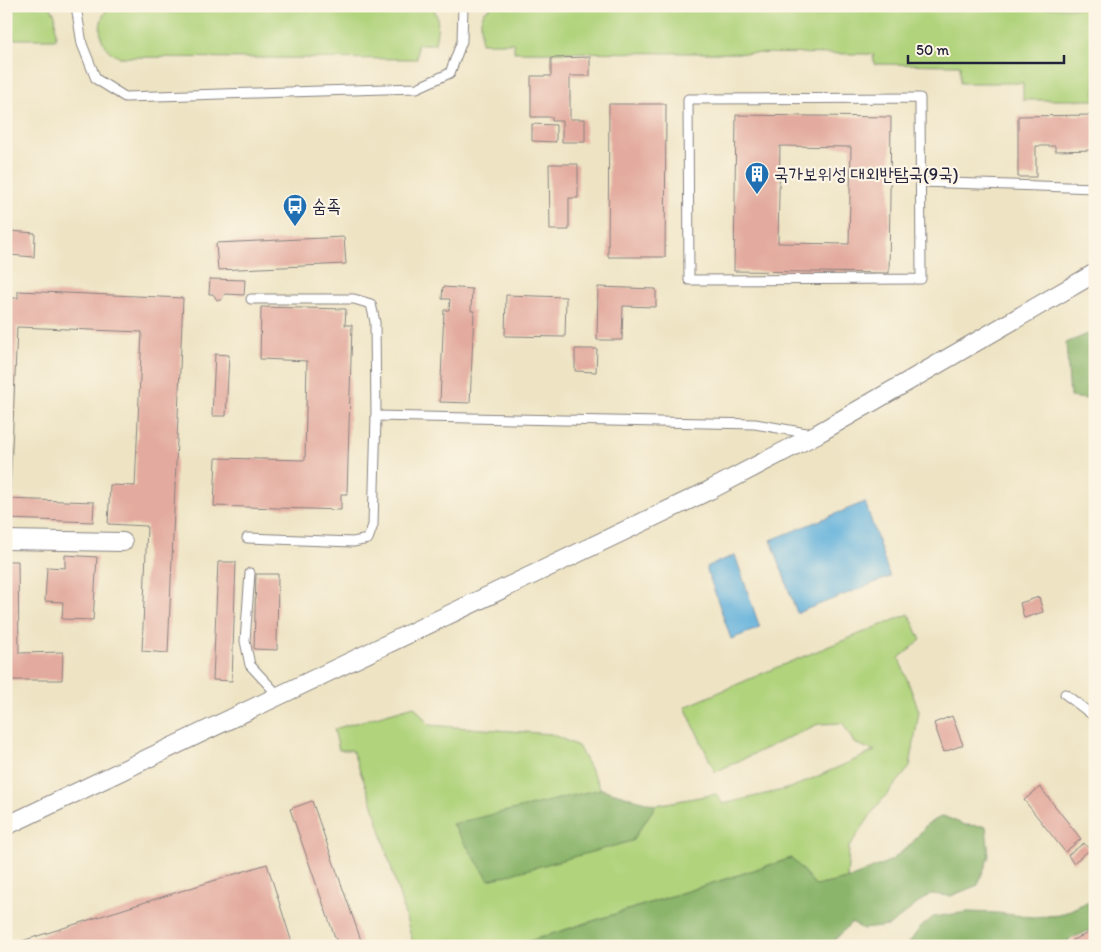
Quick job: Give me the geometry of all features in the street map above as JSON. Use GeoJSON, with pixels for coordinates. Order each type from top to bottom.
{"type":"FeatureCollection","features":[{"type":"Feature","properties":{"kind":"street"},"geometry":{"type":"LineString","coordinates":[[6,826],[710,490],[817,434],[1095,273]]}},
{"type":"Feature","properties":{"kind":"street"},"geometry":{"type":"LineString","coordinates":[[6,540],[123,542]]}},
{"type":"Feature","properties":{"kind":"lane"},"geometry":{"type":"LineString","coordinates":[[76,6],[82,44],[96,79],[125,97],[417,88],[450,73],[462,41],[463,6]]}},
{"type":"Feature","properties":{"kind":"lane"},"geometry":{"type":"LineString","coordinates":[[688,98],[920,98],[921,182],[921,279],[689,280],[688,98]]}},
{"type":"Feature","properties":{"kind":"lane"},"geometry":{"type":"LineString","coordinates":[[921,182],[1095,188]]}},
{"type":"Feature","properties":{"kind":"lane"},"geometry":{"type":"LineString","coordinates":[[248,538],[353,542],[368,539],[373,525],[376,416],[376,322],[371,304],[354,298],[251,299]]}},
{"type":"Feature","properties":{"kind":"lane"},"geometry":{"type":"LineString","coordinates":[[376,416],[755,424],[817,434]]}},
{"type":"Feature","properties":{"kind":"lane"},"geometry":{"type":"LineString","coordinates":[[250,573],[245,641],[250,665],[278,695]]}},
{"type":"Feature","properties":{"kind":"lane"},"geometry":{"type":"LineString","coordinates":[[1065,694],[1095,717]]}},
{"type":"Feature","properties":{"kind":"green space"},"geometry":{"type":"Polygon","coordinates":[[[6,6],[50,6],[55,15],[56,39],[6,39],[6,6]]]}},
{"type":"Feature","properties":{"kind":"green space"},"geometry":{"type":"Polygon","coordinates":[[[110,6],[432,6],[437,15],[438,24],[435,44],[417,44],[417,59],[119,57],[106,48],[101,35],[100,27],[102,20],[110,6]]]}},
{"type":"Feature","properties":{"kind":"green space"},"geometry":{"type":"Polygon","coordinates":[[[493,6],[1095,8],[1095,100],[1023,100],[1023,83],[960,83],[960,65],[874,64],[873,54],[514,52],[514,43],[481,43],[481,20],[484,12],[493,6]]]}},
{"type":"Feature","properties":{"kind":"green space"},"geometry":{"type":"Polygon","coordinates":[[[1095,331],[1095,400],[1070,397],[1066,343],[1095,331]]]}},
{"type":"Feature","properties":{"kind":"green space"},"geometry":{"type":"Polygon","coordinates":[[[909,614],[921,640],[899,658],[919,711],[910,767],[877,806],[849,847],[847,879],[816,886],[792,858],[514,946],[414,946],[373,805],[352,750],[339,750],[334,729],[414,706],[429,725],[551,734],[578,746],[601,789],[452,825],[632,841],[656,805],[716,794],[723,804],[791,788],[875,751],[854,743],[843,723],[818,724],[715,772],[685,707],[775,668],[909,614]]]}},
{"type":"Feature","properties":{"kind":"green space"},"geometry":{"type":"Polygon","coordinates":[[[601,789],[656,805],[632,841],[489,880],[452,824],[601,789]]]}},
{"type":"Feature","properties":{"kind":"green space"},"geometry":{"type":"Polygon","coordinates":[[[943,816],[965,825],[986,826],[989,856],[978,885],[951,896],[930,894],[889,926],[863,929],[851,923],[829,946],[514,946],[792,858],[816,886],[847,879],[892,860],[913,842],[927,824],[943,816]]]}},
{"type":"Feature","properties":{"kind":"green space"},"geometry":{"type":"Polygon","coordinates":[[[1095,898],[1095,928],[1068,940],[1068,946],[907,946],[919,929],[933,917],[968,912],[1032,917],[1060,915],[1095,898]]]}},
{"type":"Feature","properties":{"kind":"water"},"geometry":{"type":"Polygon","coordinates":[[[865,502],[890,577],[797,613],[771,540],[865,502]]]}},
{"type":"Feature","properties":{"kind":"water"},"geometry":{"type":"Polygon","coordinates":[[[735,555],[760,628],[731,639],[706,567],[735,555]]]}},
{"type":"Feature","properties":{"kind":"building"},"geometry":{"type":"Polygon","coordinates":[[[590,57],[590,76],[570,76],[570,119],[585,119],[585,142],[562,142],[562,121],[552,121],[552,117],[531,117],[531,76],[551,76],[551,58],[590,57]]]}},
{"type":"Feature","properties":{"kind":"building"},"geometry":{"type":"Polygon","coordinates":[[[609,104],[666,104],[665,257],[608,257],[609,104]]]}},
{"type":"Feature","properties":{"kind":"building","name":"국가보위성 대외반탐국(9국)"},"geometry":{"type":"Polygon","coordinates":[[[736,115],[891,117],[889,273],[734,271],[736,115]],[[780,146],[778,243],[849,244],[851,147],[780,146]]]}},
{"type":"Feature","properties":{"kind":"building"},"geometry":{"type":"Polygon","coordinates":[[[1095,115],[1095,150],[1055,151],[1055,146],[1036,146],[1036,177],[1018,177],[1018,116],[1095,115]]]}},
{"type":"Feature","properties":{"kind":"building"},"geometry":{"type":"Polygon","coordinates":[[[532,124],[556,125],[556,142],[532,141],[532,124]]]}},
{"type":"Feature","properties":{"kind":"building"},"geometry":{"type":"Polygon","coordinates":[[[549,164],[578,164],[578,198],[569,198],[569,230],[550,230],[549,164]]]}},
{"type":"Feature","properties":{"kind":"building"},"geometry":{"type":"Polygon","coordinates":[[[10,231],[35,233],[34,257],[9,255],[10,231]]]}},
{"type":"Feature","properties":{"kind":"building"},"geometry":{"type":"Polygon","coordinates":[[[344,237],[346,264],[218,270],[216,243],[344,237]]]}},
{"type":"Feature","properties":{"kind":"building"},"geometry":{"type":"Polygon","coordinates":[[[210,279],[245,280],[244,295],[225,294],[221,300],[217,300],[213,294],[209,294],[210,279]]]}},
{"type":"Feature","properties":{"kind":"building"},"geometry":{"type":"Polygon","coordinates":[[[443,287],[472,289],[471,311],[474,311],[470,403],[440,402],[444,310],[449,310],[450,299],[442,299],[443,287]]]}},
{"type":"Feature","properties":{"kind":"building"},"geometry":{"type":"Polygon","coordinates":[[[598,287],[656,289],[656,307],[623,306],[622,340],[597,340],[598,287]]]}},
{"type":"Feature","properties":{"kind":"building"},"geometry":{"type":"Polygon","coordinates":[[[18,291],[183,298],[168,653],[142,651],[147,526],[108,524],[110,485],[135,486],[142,332],[17,327],[10,496],[6,496],[6,298],[18,298],[18,291]]]}},
{"type":"Feature","properties":{"kind":"building"},"geometry":{"type":"Polygon","coordinates":[[[506,295],[566,297],[565,337],[505,336],[506,295]]]}},
{"type":"Feature","properties":{"kind":"building"},"geometry":{"type":"Polygon","coordinates":[[[261,307],[346,309],[345,325],[352,325],[347,494],[341,494],[341,510],[214,506],[216,458],[305,460],[307,361],[260,359],[261,307]]]}},
{"type":"Feature","properties":{"kind":"building"},"geometry":{"type":"Polygon","coordinates":[[[575,349],[597,349],[596,372],[575,371],[575,349]]]}},
{"type":"Feature","properties":{"kind":"building"},"geometry":{"type":"Polygon","coordinates":[[[215,354],[229,355],[226,416],[212,416],[215,354]]]}},
{"type":"Feature","properties":{"kind":"building"},"geometry":{"type":"Polygon","coordinates":[[[6,499],[94,502],[93,522],[6,519],[6,499]]]}},
{"type":"Feature","properties":{"kind":"building"},"geometry":{"type":"Polygon","coordinates":[[[65,555],[97,557],[93,620],[62,619],[63,602],[45,601],[47,567],[65,568],[65,555]]]}},
{"type":"Feature","properties":{"kind":"building"},"geometry":{"type":"Polygon","coordinates":[[[6,561],[18,561],[19,653],[63,652],[62,680],[6,680],[6,561]]]}},
{"type":"Feature","properties":{"kind":"building"},"geometry":{"type":"Polygon","coordinates":[[[218,562],[236,562],[232,681],[213,680],[218,562]]]}},
{"type":"Feature","properties":{"kind":"building"},"geometry":{"type":"Polygon","coordinates":[[[256,574],[278,574],[277,650],[254,649],[256,574]]]}},
{"type":"Feature","properties":{"kind":"building"},"geometry":{"type":"Polygon","coordinates":[[[1039,597],[1043,612],[1024,618],[1020,603],[1039,597]]]}},
{"type":"Feature","properties":{"kind":"building"},"geometry":{"type":"Polygon","coordinates":[[[952,716],[963,745],[944,752],[934,723],[952,716]]]}},
{"type":"Feature","properties":{"kind":"building"},"geometry":{"type":"Polygon","coordinates":[[[1040,787],[1081,839],[1065,852],[1024,800],[1040,787]]]}},
{"type":"Feature","properties":{"kind":"building"},"geometry":{"type":"Polygon","coordinates":[[[312,801],[363,946],[338,946],[290,809],[312,801]]]}},
{"type":"Feature","properties":{"kind":"building"},"geometry":{"type":"Polygon","coordinates":[[[1084,843],[1090,850],[1073,863],[1068,855],[1084,843]]]}},
{"type":"Feature","properties":{"kind":"building"},"geometry":{"type":"Polygon","coordinates":[[[267,864],[293,946],[9,946],[9,945],[267,864]]]}},
{"type":"Feature","properties":{"kind":"building"},"geometry":{"type":"Polygon","coordinates":[[[1094,931],[1095,946],[1074,946],[1072,940],[1094,931]]]}},
{"type":"Feature","properties":{"kind":"place","name":"국가보위성 대외반탐국(9국)"},"geometry":{"type":"Point","coordinates":[757,195]}},
{"type":"Feature","properties":{"kind":"place","name":"숨족"},"geometry":{"type":"Point","coordinates":[295,227]}}]}
